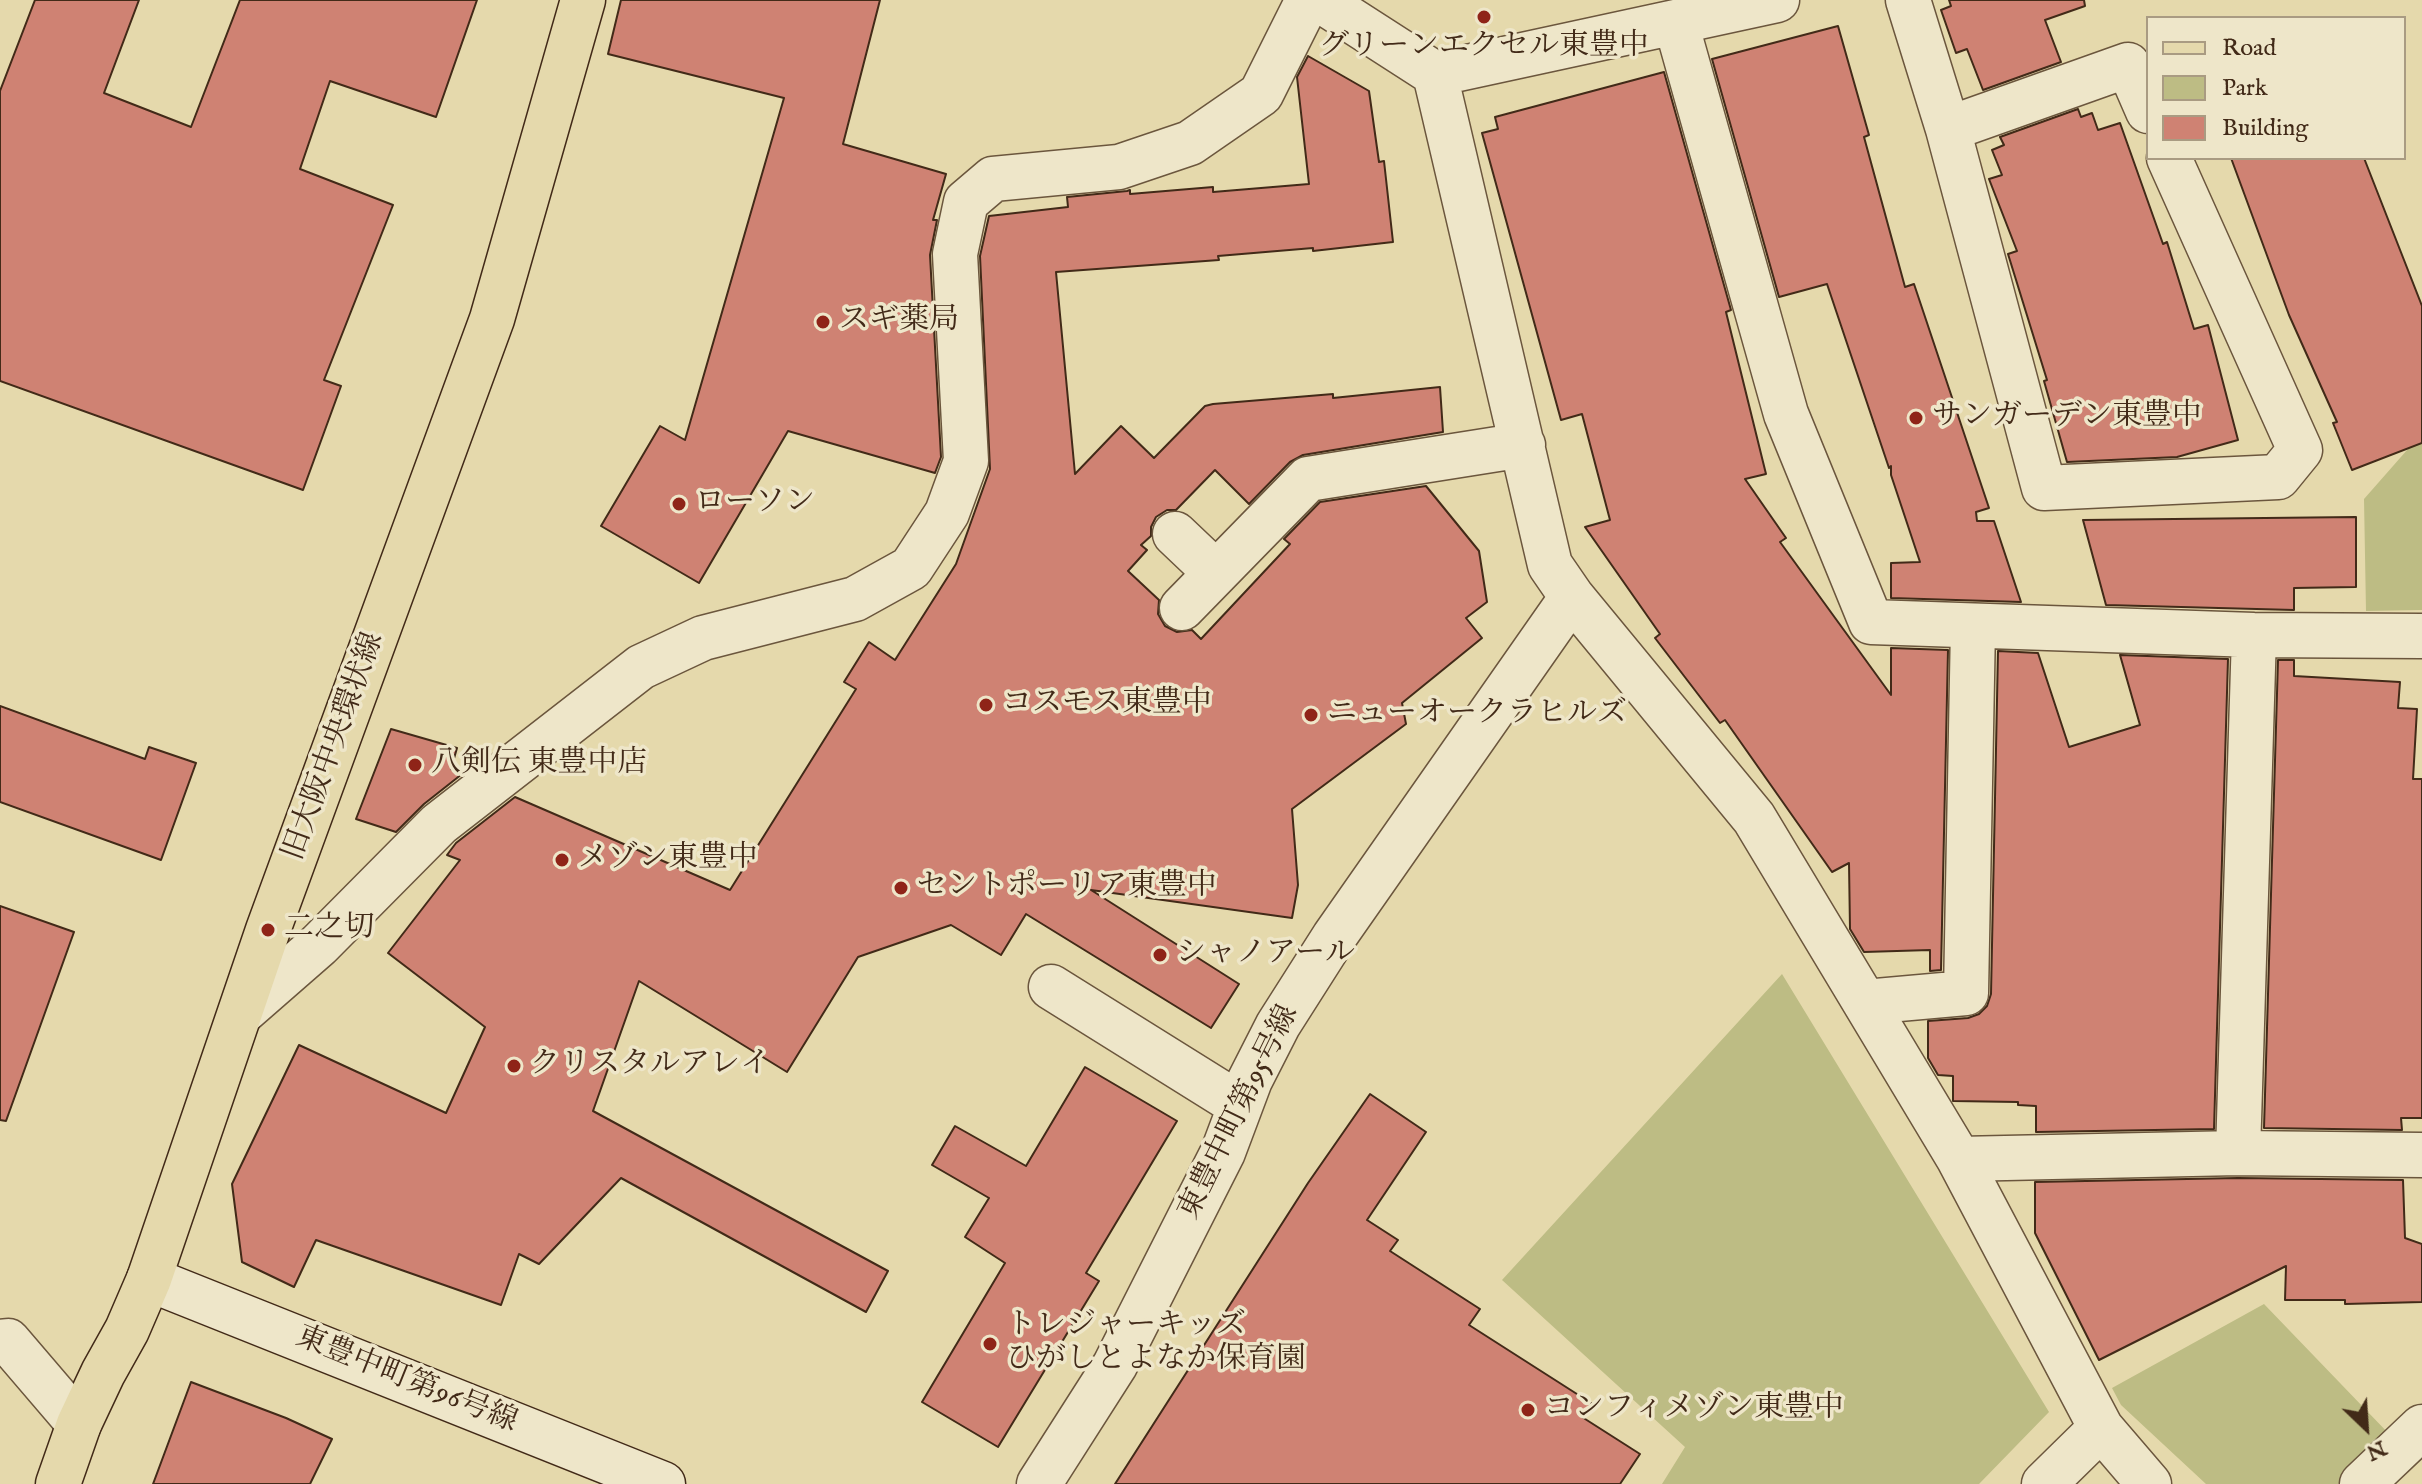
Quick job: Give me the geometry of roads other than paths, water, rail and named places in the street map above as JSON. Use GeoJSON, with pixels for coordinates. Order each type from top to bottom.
{"type":"FeatureCollection","features":[{"type":"Feature","properties":{"kind":"main road","name":"旧大阪中央環状線"},"geometry":{"type":"LineString","coordinates":[[58,1484],[79,1424],[149,1279],[273,915],[492,319],[583,0]]}},
{"type":"Feature","properties":{"kind":"street"},"geometry":{"type":"LineString","coordinates":[[240,1014],[319,945],[439,824],[641,667],[703,638],[855,599],[911,568],[947,513],[966,461],[955,254],[966,202],[993,179],[1119,167],[1190,143],[1261,94],[1308,0]]}},
{"type":"Feature","properties":{"kind":"street"},"geometry":{"type":"LineString","coordinates":[[1320,0],[1435,74],[1550,565],[1572,597],[1754,818],[1959,1159],[2101,1428],[2149,1484]]}},
{"type":"Feature","properties":{"kind":"street"},"geometry":{"type":"LineString","coordinates":[[1435,74],[1777,0]]}},
{"type":"Feature","properties":{"kind":"street"},"geometry":{"type":"LineString","coordinates":[[1908,0],[1948,129],[2044,488],[2278,477],[2300,450],[2170,160]]}},
{"type":"Feature","properties":{"kind":"street"},"geometry":{"type":"LineString","coordinates":[[1676,23],[1786,414],[1871,622],[2254,635],[2422,636]]}},
{"type":"Feature","properties":{"kind":"street"},"geometry":{"type":"LineString","coordinates":[[1948,129],[2128,65],[2146,106]]}},
{"type":"Feature","properties":{"kind":"street"},"geometry":{"type":"LineString","coordinates":[[1182,608],[1308,479],[1523,445]]}},
{"type":"Feature","properties":{"kind":"street"},"geometry":{"type":"LineString","coordinates":[[1175,534],[1215,572]]}},
{"type":"Feature","properties":{"kind":"street","name":"東豊中町第95号線"},"geometry":{"type":"LineString","coordinates":[[1039,1484],[1115,1365],[1223,1152],[1240,1105],[1278,1025],[1310,974],[1572,597]]}},
{"type":"Feature","properties":{"kind":"street"},"geometry":{"type":"LineString","coordinates":[[1865,1002],[1966,993],[1973,626]]}},
{"type":"Feature","properties":{"kind":"street"},"geometry":{"type":"LineString","coordinates":[[2238,1153],[2254,635]]}},
{"type":"Feature","properties":{"kind":"street"},"geometry":{"type":"LineString","coordinates":[[1051,987],[1240,1105]]}},
{"type":"Feature","properties":{"kind":"street"},"geometry":{"type":"LineString","coordinates":[[1959,1159],[2238,1153],[2422,1155]]}},
{"type":"Feature","properties":{"kind":"street","name":"東豊中町第96号線"},"geometry":{"type":"LineString","coordinates":[[149,1279],[663,1484]]}},
{"type":"Feature","properties":{"kind":"street"},"geometry":{"type":"LineString","coordinates":[[0,1342],[8,1341],[79,1424]]}},
{"type":"Feature","properties":{"kind":"street"},"geometry":{"type":"LineString","coordinates":[[2362,1484],[2422,1427]]}},
{"type":"Feature","properties":{"kind":"street"},"geometry":{"type":"LineString","coordinates":[[2044,1484],[2101,1428]]}},
{"type":"Feature","properties":{"kind":"place","name":"グリーンエクセル東豊中"},"geometry":{"type":"Point","coordinates":[1484,17]}},
{"type":"Feature","properties":{"kind":"place","name":"スギ薬局"},"geometry":{"type":"Point","coordinates":[823,322]}},
{"type":"Feature","properties":{"kind":"place","name":"サンガーデン東豊中"},"geometry":{"type":"Point","coordinates":[1916,418]}},
{"type":"Feature","properties":{"kind":"place","name":"ローソン"},"geometry":{"type":"Point","coordinates":[679,504]}},
{"type":"Feature","properties":{"kind":"place","name":"コスモス東豊中"},"geometry":{"type":"Point","coordinates":[986,705]}},
{"type":"Feature","properties":{"kind":"place","name":"ニューオークラヒルズ"},"geometry":{"type":"Point","coordinates":[1311,715]}},
{"type":"Feature","properties":{"kind":"place","name":"八剣伝 東豊中店"},"geometry":{"type":"Point","coordinates":[415,765]}},
{"type":"Feature","properties":{"kind":"place","name":"メゾン東豊中"},"geometry":{"type":"Point","coordinates":[562,860]}},
{"type":"Feature","properties":{"kind":"place","name":"セントポーリア東豊中"},"geometry":{"type":"Point","coordinates":[901,888]}},
{"type":"Feature","properties":{"kind":"place","name":"二之切"},"geometry":{"type":"Point","coordinates":[268,930]}},
{"type":"Feature","properties":{"kind":"place","name":"シャノアール"},"geometry":{"type":"Point","coordinates":[1160,955]}},
{"type":"Feature","properties":{"kind":"place","name":"クリスタルアレイ"},"geometry":{"type":"Point","coordinates":[514,1066]}},
{"type":"Feature","properties":{"kind":"place","name":"トレジャーキッズ ひがしとよなか保育園"},"geometry":{"type":"Point","coordinates":[990,1344]}},
{"type":"Feature","properties":{"kind":"place","name":"コンフィメゾン東豊中"},"geometry":{"type":"Point","coordinates":[1528,1410]}}]}
